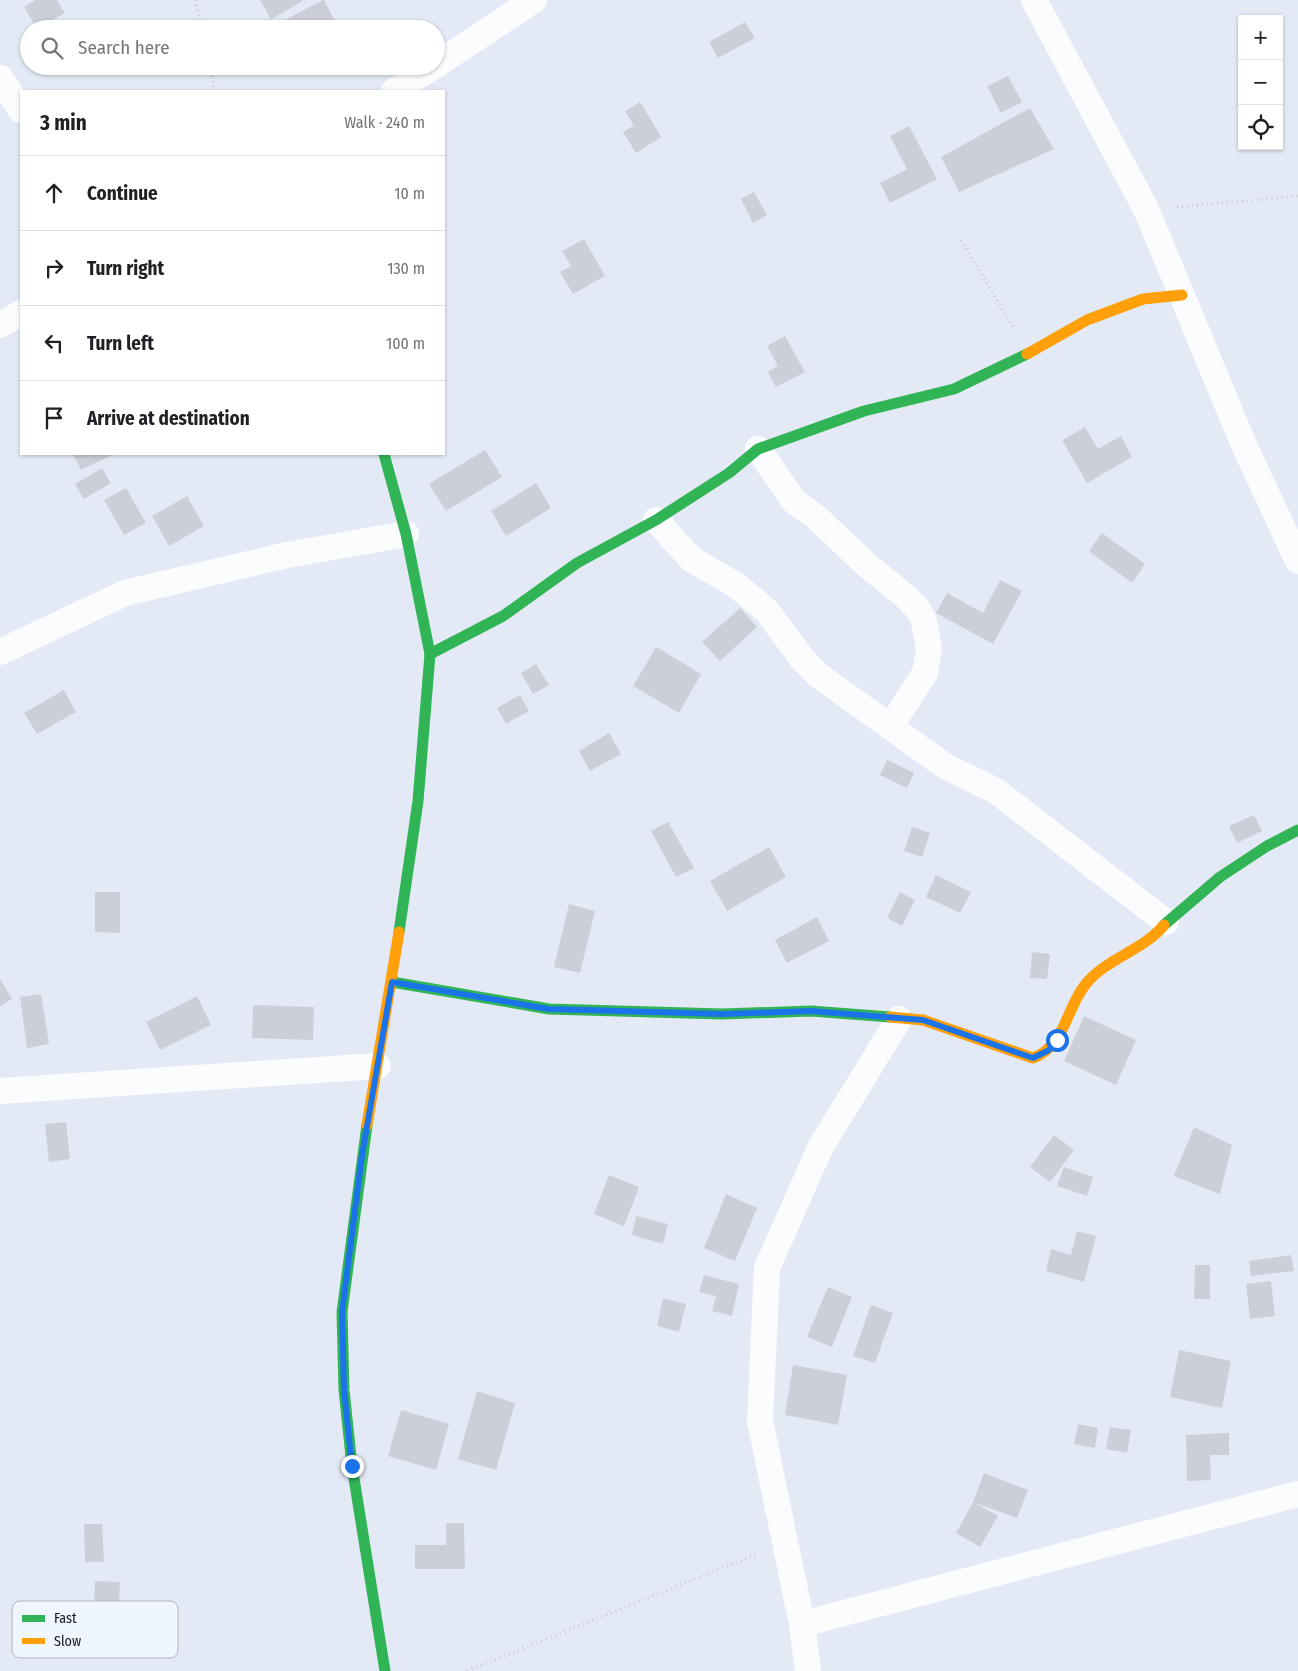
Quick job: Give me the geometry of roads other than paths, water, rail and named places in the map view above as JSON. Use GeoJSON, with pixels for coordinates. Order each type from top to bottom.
{"type":"FeatureCollection","features":[{"type":"Feature","properties":{"kind":"street"},"geometry":{"type":"LineString","coordinates":[[445,60],[534,0]]}},
{"type":"Feature","properties":{"kind":"street"},"geometry":{"type":"LineString","coordinates":[[1034,0],[1146,209],[1244,446],[1294,545]]}},
{"type":"Feature","properties":{"kind":"street"},"geometry":{"type":"LineString","coordinates":[[396,90],[421,75]]}},
{"type":"Feature","properties":{"kind":"street"},"geometry":{"type":"LineString","coordinates":[[0,78],[20,108]]}},
{"type":"Feature","properties":{"kind":"street"},"geometry":{"type":"LineString","coordinates":[[430,654],[503,616],[577,563],[656,520],[729,473],[758,450],[780,440],[864,411],[954,389],[1029,352],[1087,320],[1143,299],[1182,295]]}},
{"type":"Feature","properties":{"kind":"street"},"geometry":{"type":"LineString","coordinates":[[0,325],[20,314]]}},
{"type":"Feature","properties":{"kind":"street"},"geometry":{"type":"LineString","coordinates":[[758,450],[794,501],[816,517],[868,566],[918,609],[924,622],[929,649],[925,673],[890,727]]}},
{"type":"Feature","properties":{"kind":"street"},"geometry":{"type":"LineString","coordinates":[[384,455],[406,534],[430,654],[418,801],[392,982],[362,1155],[342,1312],[344,1390],[352,1466],[385,1671]]}},
{"type":"Feature","properties":{"kind":"street"},"geometry":{"type":"LineString","coordinates":[[656,520],[691,559],[736,585],[767,611],[803,660],[818,675],[944,766],[1002,795],[1166,922]]}},
{"type":"Feature","properties":{"kind":"street"},"geometry":{"type":"LineString","coordinates":[[0,652],[124,594],[287,555],[406,534]]}},
{"type":"Feature","properties":{"kind":"street"},"geometry":{"type":"LineString","coordinates":[[392,982],[549,1009],[722,1014],[811,1011],[899,1020],[923,1020],[1033,1058],[1041,1056],[1057,1040],[1083,987],[1094,974],[1154,937],[1166,922],[1220,877],[1267,846],[1298,830]]}},
{"type":"Feature","properties":{"kind":"street"},"geometry":{"type":"LineString","coordinates":[[808,1671],[802,1624],[760,1421],[767,1268],[820,1148],[899,1020]]}},
{"type":"Feature","properties":{"kind":"street"},"geometry":{"type":"LineString","coordinates":[[0,1091],[378,1066]]}},
{"type":"Feature","properties":{"kind":"street"},"geometry":{"type":"LineString","coordinates":[[802,1624],[1298,1494]]}}]}
